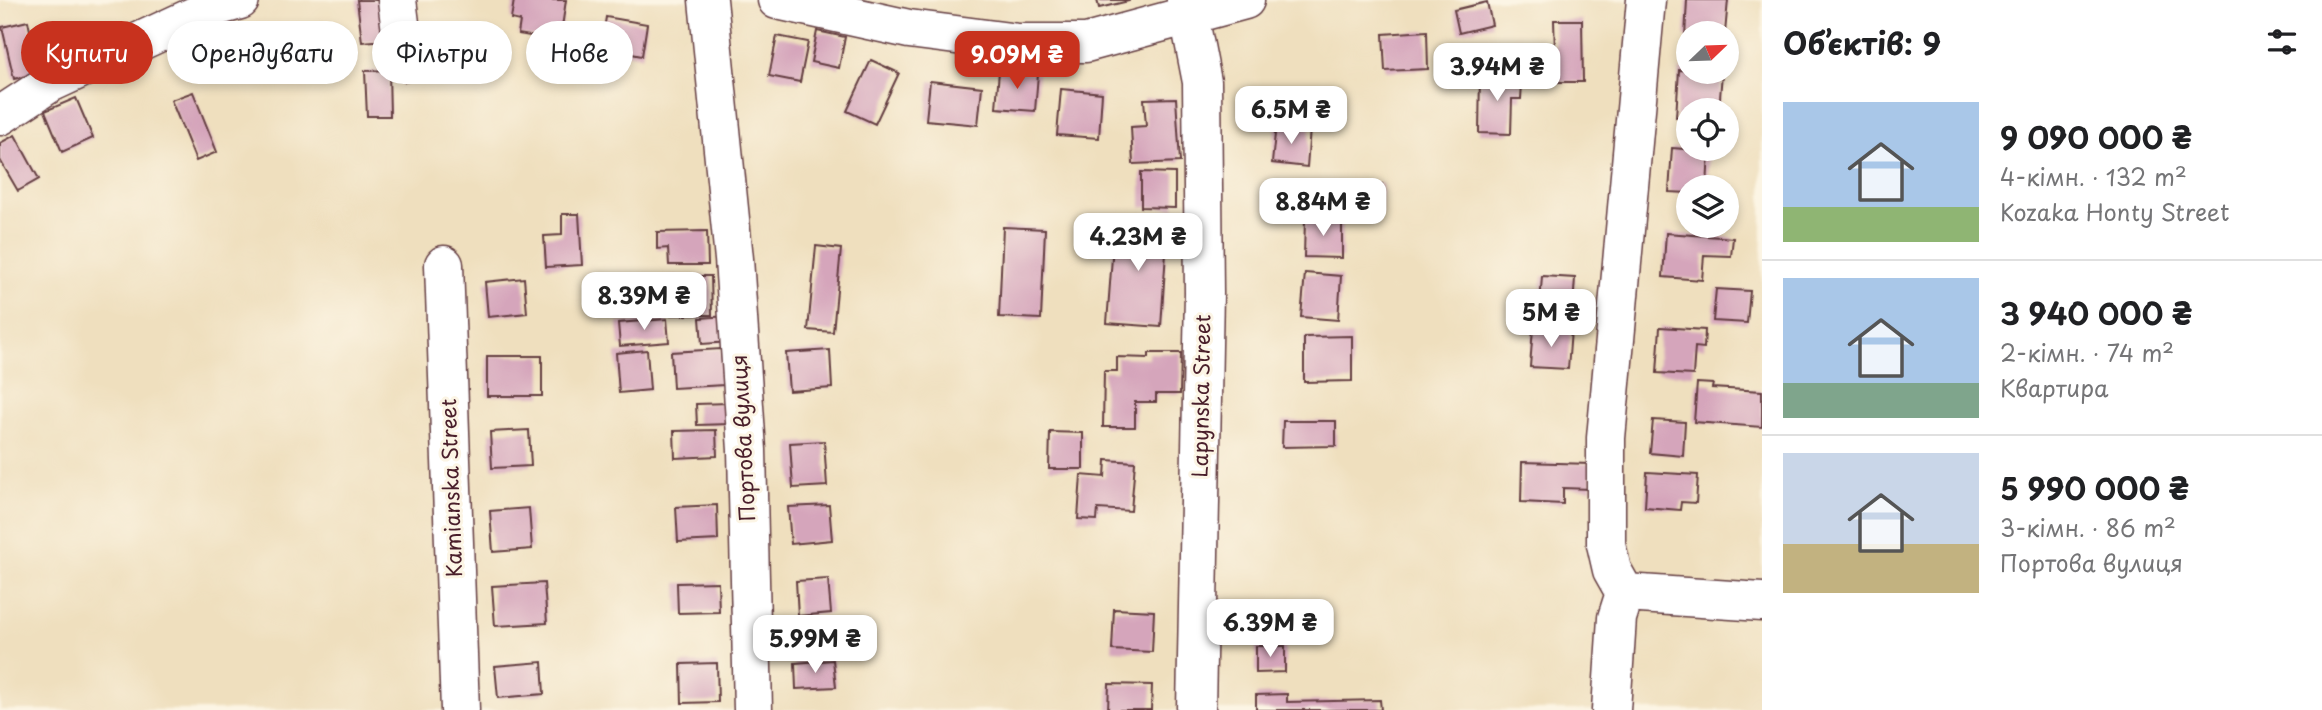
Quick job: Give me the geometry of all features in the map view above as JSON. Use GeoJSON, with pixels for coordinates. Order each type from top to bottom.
{"type":"FeatureCollection","features":[{"type":"Feature","properties":{"kind":"street"},"geometry":{"type":"LineString","coordinates":[[0,116],[50,83],[212,8],[240,0]]}},
{"type":"Feature","properties":{"kind":"street"},"geometry":{"type":"LineString","coordinates":[[397,0],[400,21]]}},
{"type":"Feature","properties":{"kind":"street","name":"Портова вулиця"},"geometry":{"type":"LineString","coordinates":[[708,0],[734,259],[747,450],[753,710]]}},
{"type":"Feature","properties":{"kind":"street"},"geometry":{"type":"LineString","coordinates":[[778,0],[909,29],[1018,43],[1086,43],[1188,7],[1243,0]]}},
{"type":"Feature","properties":{"kind":"street"},"geometry":{"type":"LineString","coordinates":[[1611,710],[1617,618],[1625,593],[1612,570],[1606,544],[1606,438],[1646,0]]}},
{"type":"Feature","properties":{"kind":"street"},"geometry":{"type":"LineString","coordinates":[[1188,7],[1202,82],[1204,280],[1196,710]]}},
{"type":"Feature","properties":{"kind":"street","name":"Kamianska Street"},"geometry":{"type":"LineString","coordinates":[[444,265],[460,710]]}},
{"type":"Feature","properties":{"kind":"street"},"geometry":{"type":"LineString","coordinates":[[1625,593],[1762,602]]}},
{"type":"Feature","properties":{"kind":"building"},"geometry":{"type":"Polygon","coordinates":[[[357,0],[383,0],[385,21],[372,21],[372,41],[362,42],[357,0]]]}},
{"type":"Feature","properties":{"kind":"building"},"geometry":{"type":"Polygon","coordinates":[[[514,0],[566,0],[563,21],[526,21],[526,35],[518,34],[520,21],[511,19],[514,0]]]}},
{"type":"Feature","properties":{"kind":"building"},"geometry":{"type":"Polygon","coordinates":[[[1097,0],[1129,0],[1129,1],[1099,8],[1097,0]]]}},
{"type":"Feature","properties":{"kind":"building"},"geometry":{"type":"Polygon","coordinates":[[[1687,0],[1728,0],[1726,21],[1686,21],[1687,0]]]}},
{"type":"Feature","properties":{"kind":"building"},"geometry":{"type":"Polygon","coordinates":[[[1487,2],[1492,25],[1459,33],[1454,10],[1487,2]]]}},
{"type":"Feature","properties":{"kind":"building"},"geometry":{"type":"Polygon","coordinates":[[[606,17],[629,21],[605,21],[606,17]]]}},
{"type":"Feature","properties":{"kind":"building"},"geometry":{"type":"Polygon","coordinates":[[[1554,20],[1582,20],[1583,82],[1556,82],[1554,20]]]}},
{"type":"Feature","properties":{"kind":"building"},"geometry":{"type":"Polygon","coordinates":[[[633,22],[647,24],[642,56],[633,54],[633,22]]]}},
{"type":"Feature","properties":{"kind":"building"},"geometry":{"type":"Polygon","coordinates":[[[21,23],[21,77],[14,79],[2,27],[21,23]]]}},
{"type":"Feature","properties":{"kind":"building"},"geometry":{"type":"Polygon","coordinates":[[[817,31],[845,37],[839,68],[811,62],[817,31]]]}},
{"type":"Feature","properties":{"kind":"building"},"geometry":{"type":"Polygon","coordinates":[[[1427,31],[1428,69],[1385,71],[1383,34],[1427,31]]]}},
{"type":"Feature","properties":{"kind":"building"},"geometry":{"type":"Polygon","coordinates":[[[777,36],[808,42],[800,82],[769,76],[777,36]]]}},
{"type":"Feature","properties":{"kind":"building"},"geometry":{"type":"Polygon","coordinates":[[[871,60],[899,73],[875,124],[847,111],[871,60]]]}},
{"type":"Feature","properties":{"kind":"building"},"geometry":{"type":"Polygon","coordinates":[[[365,71],[372,71],[372,84],[389,84],[390,116],[367,116],[365,71]]]}},
{"type":"Feature","properties":{"kind":"building"},"geometry":{"type":"Polygon","coordinates":[[[999,71],[1038,74],[1035,111],[996,108],[999,71]]]}},
{"type":"Feature","properties":{"kind":"building"},"geometry":{"type":"Polygon","coordinates":[[[1480,74],[1512,74],[1512,82],[1522,83],[1521,99],[1512,99],[1511,134],[1479,133],[1480,74]]]}},
{"type":"Feature","properties":{"kind":"building"},"geometry":{"type":"Polygon","coordinates":[[[930,81],[982,87],[978,125],[926,120],[930,81]]]}},
{"type":"Feature","properties":{"kind":"building"},"geometry":{"type":"Polygon","coordinates":[[[1678,84],[1721,84],[1720,98],[1677,98],[1678,84]]]}},
{"type":"Feature","properties":{"kind":"building"},"geometry":{"type":"Polygon","coordinates":[[[1061,89],[1102,93],[1099,138],[1057,135],[1061,89]]]}},
{"type":"Feature","properties":{"kind":"building"},"geometry":{"type":"Polygon","coordinates":[[[193,92],[217,152],[196,161],[171,100],[193,92]]]}},
{"type":"Feature","properties":{"kind":"building"},"geometry":{"type":"Polygon","coordinates":[[[76,98],[93,138],[62,152],[45,111],[76,98]]]}},
{"type":"Feature","properties":{"kind":"building"},"geometry":{"type":"Polygon","coordinates":[[[1176,98],[1180,162],[1133,164],[1131,127],[1146,126],[1144,99],[1176,98]]]}},
{"type":"Feature","properties":{"kind":"building"},"geometry":{"type":"Polygon","coordinates":[[[1276,124],[1310,128],[1307,167],[1272,163],[1276,124]]]}},
{"type":"Feature","properties":{"kind":"building"},"geometry":{"type":"Polygon","coordinates":[[[15,135],[39,179],[18,191],[0,160],[0,143],[15,135]]]}},
{"type":"Feature","properties":{"kind":"building"},"geometry":{"type":"Polygon","coordinates":[[[1672,148],[1676,148],[1676,161],[1708,161],[1708,175],[1676,175],[1676,192],[1669,192],[1672,148]]]}},
{"type":"Feature","properties":{"kind":"building"},"geometry":{"type":"Polygon","coordinates":[[[1141,172],[1175,173],[1175,208],[1141,207],[1141,172]]]}},
{"type":"Feature","properties":{"kind":"building"},"geometry":{"type":"Polygon","coordinates":[[[1345,182],[1382,184],[1381,214],[1344,213],[1345,182]]]}},
{"type":"Feature","properties":{"kind":"building"},"geometry":{"type":"Polygon","coordinates":[[[562,214],[579,214],[582,265],[546,267],[544,236],[562,235],[562,214]]]}},
{"type":"Feature","properties":{"kind":"building"},"geometry":{"type":"Polygon","coordinates":[[[1115,218],[1168,222],[1161,327],[1107,323],[1115,218]]]}},
{"type":"Feature","properties":{"kind":"building"},"geometry":{"type":"Polygon","coordinates":[[[1305,219],[1342,219],[1342,258],[1304,257],[1305,219]]]}},
{"type":"Feature","properties":{"kind":"building"},"geometry":{"type":"Polygon","coordinates":[[[1003,227],[1045,229],[1041,319],[999,317],[1003,227]]]}},
{"type":"Feature","properties":{"kind":"building"},"geometry":{"type":"Polygon","coordinates":[[[707,231],[708,265],[669,265],[668,248],[657,249],[657,232],[707,231]]]}},
{"type":"Feature","properties":{"kind":"building"},"geometry":{"type":"Polygon","coordinates":[[[1666,233],[1676,234],[1676,238],[1733,238],[1731,256],[1704,255],[1702,280],[1663,277],[1666,233]]]}},
{"type":"Feature","properties":{"kind":"building"},"geometry":{"type":"Polygon","coordinates":[[[816,246],[841,249],[833,332],[808,330],[816,246]]]}},
{"type":"Feature","properties":{"kind":"building"},"geometry":{"type":"Polygon","coordinates":[[[1305,273],[1341,276],[1338,320],[1301,317],[1305,273]]]}},
{"type":"Feature","properties":{"kind":"building"},"geometry":{"type":"Polygon","coordinates":[[[670,276],[711,276],[712,315],[671,315],[670,276]]]}},
{"type":"Feature","properties":{"kind":"building"},"geometry":{"type":"Polygon","coordinates":[[[1542,276],[1575,278],[1572,321],[1539,318],[1542,276]]]}},
{"type":"Feature","properties":{"kind":"building"},"geometry":{"type":"Polygon","coordinates":[[[524,278],[527,313],[488,317],[485,282],[524,278]]]}},
{"type":"Feature","properties":{"kind":"building"},"geometry":{"type":"Polygon","coordinates":[[[1716,289],[1750,291],[1747,323],[1713,321],[1716,289]]]}},
{"type":"Feature","properties":{"kind":"building"},"geometry":{"type":"Polygon","coordinates":[[[728,316],[730,342],[702,344],[700,318],[728,316]]]}},
{"type":"Feature","properties":{"kind":"building"},"geometry":{"type":"Polygon","coordinates":[[[667,319],[669,342],[620,346],[618,323],[667,319]]]}},
{"type":"Feature","properties":{"kind":"building"},"geometry":{"type":"Polygon","coordinates":[[[1660,327],[1705,330],[1704,348],[1695,347],[1693,375],[1657,373],[1660,327]]]}},
{"type":"Feature","properties":{"kind":"building"},"geometry":{"type":"Polygon","coordinates":[[[1533,328],[1571,330],[1568,369],[1530,367],[1533,328]]]}},
{"type":"Feature","properties":{"kind":"building"},"geometry":{"type":"Polygon","coordinates":[[[1352,336],[1352,381],[1304,382],[1304,337],[1352,336]]]}},
{"type":"Feature","properties":{"kind":"building"},"geometry":{"type":"Polygon","coordinates":[[[721,349],[724,385],[673,388],[671,352],[721,349]]]}},
{"type":"Feature","properties":{"kind":"building"},"geometry":{"type":"Polygon","coordinates":[[[647,350],[650,390],[619,393],[616,353],[647,350]]]}},
{"type":"Feature","properties":{"kind":"building"},"geometry":{"type":"Polygon","coordinates":[[[830,350],[832,388],[789,391],[786,353],[830,350]]]}},
{"type":"Feature","properties":{"kind":"building"},"geometry":{"type":"Polygon","coordinates":[[[1149,353],[1181,353],[1180,394],[1156,394],[1156,402],[1135,402],[1135,427],[1103,427],[1104,371],[1117,371],[1117,357],[1149,358],[1149,353]]]}},
{"type":"Feature","properties":{"kind":"building"},"geometry":{"type":"Polygon","coordinates":[[[487,356],[542,356],[542,396],[487,396],[487,356]]]}},
{"type":"Feature","properties":{"kind":"building"},"geometry":{"type":"Polygon","coordinates":[[[1697,383],[1713,384],[1712,388],[1762,391],[1762,427],[1694,422],[1697,383]]]}},
{"type":"Feature","properties":{"kind":"building"},"geometry":{"type":"Polygon","coordinates":[[[729,403],[730,424],[697,425],[696,404],[729,403]]]}},
{"type":"Feature","properties":{"kind":"building"},"geometry":{"type":"Polygon","coordinates":[[[1653,420],[1685,422],[1683,456],[1650,453],[1653,420]]]}},
{"type":"Feature","properties":{"kind":"building"},"geometry":{"type":"Polygon","coordinates":[[[1283,421],[1336,421],[1336,446],[1282,447],[1283,421]]]}},
{"type":"Feature","properties":{"kind":"building"},"geometry":{"type":"Polygon","coordinates":[[[529,430],[531,466],[492,468],[490,432],[529,430]]]}},
{"type":"Feature","properties":{"kind":"building"},"geometry":{"type":"Polygon","coordinates":[[[716,430],[717,456],[675,458],[674,431],[716,430]]]}},
{"type":"Feature","properties":{"kind":"building"},"geometry":{"type":"Polygon","coordinates":[[[1050,432],[1083,433],[1083,469],[1049,469],[1050,432]]]}},
{"type":"Feature","properties":{"kind":"building"},"geometry":{"type":"Polygon","coordinates":[[[824,441],[827,486],[793,488],[790,443],[824,441]]]}},
{"type":"Feature","properties":{"kind":"building"},"geometry":{"type":"Polygon","coordinates":[[[1106,460],[1135,462],[1131,511],[1098,509],[1097,520],[1078,519],[1081,475],[1105,477],[1106,460]]]}},
{"type":"Feature","properties":{"kind":"building"},"geometry":{"type":"Polygon","coordinates":[[[1522,462],[1591,464],[1591,489],[1563,488],[1563,504],[1521,502],[1522,462]]]}},
{"type":"Feature","properties":{"kind":"building"},"geometry":{"type":"Polygon","coordinates":[[[1647,472],[1698,475],[1696,503],[1681,502],[1680,510],[1645,507],[1647,472]]]}},
{"type":"Feature","properties":{"kind":"building"},"geometry":{"type":"Polygon","coordinates":[[[717,505],[718,540],[678,542],[676,507],[717,505]]]}},
{"type":"Feature","properties":{"kind":"building"},"geometry":{"type":"Polygon","coordinates":[[[829,505],[832,540],[791,544],[788,507],[829,505]]]}},
{"type":"Feature","properties":{"kind":"building"},"geometry":{"type":"Polygon","coordinates":[[[529,508],[532,549],[493,552],[490,511],[529,508]]]}},
{"type":"Feature","properties":{"kind":"building"},"geometry":{"type":"Polygon","coordinates":[[[828,579],[831,613],[798,616],[796,581],[828,579]]]}},
{"type":"Feature","properties":{"kind":"building"},"geometry":{"type":"Polygon","coordinates":[[[718,582],[719,612],[678,613],[677,583],[718,582]]]}},
{"type":"Feature","properties":{"kind":"building"},"geometry":{"type":"Polygon","coordinates":[[[544,583],[547,623],[495,626],[492,586],[544,583]]]}},
{"type":"Feature","properties":{"kind":"building"},"geometry":{"type":"Polygon","coordinates":[[[1114,609],[1154,611],[1152,652],[1112,650],[1114,609]]]}},
{"type":"Feature","properties":{"kind":"building"},"geometry":{"type":"Polygon","coordinates":[[[1256,646],[1285,646],[1285,672],[1256,673],[1256,646]]]}},
{"type":"Feature","properties":{"kind":"building"},"geometry":{"type":"Polygon","coordinates":[[[833,660],[836,687],[796,689],[795,663],[833,660]]]}},
{"type":"Feature","properties":{"kind":"building"},"geometry":{"type":"Polygon","coordinates":[[[542,662],[544,694],[498,698],[495,666],[542,662]]]}},
{"type":"Feature","properties":{"kind":"building"},"geometry":{"type":"Polygon","coordinates":[[[717,663],[718,702],[682,703],[681,664],[717,663]]]}},
{"type":"Feature","properties":{"kind":"building"},"geometry":{"type":"Polygon","coordinates":[[[1109,684],[1152,685],[1151,710],[1108,710],[1109,684]]]}},
{"type":"Feature","properties":{"kind":"building"},"geometry":{"type":"Polygon","coordinates":[[[1287,694],[1287,702],[1380,700],[1381,710],[1256,710],[1256,695],[1287,694]]]}}]}
